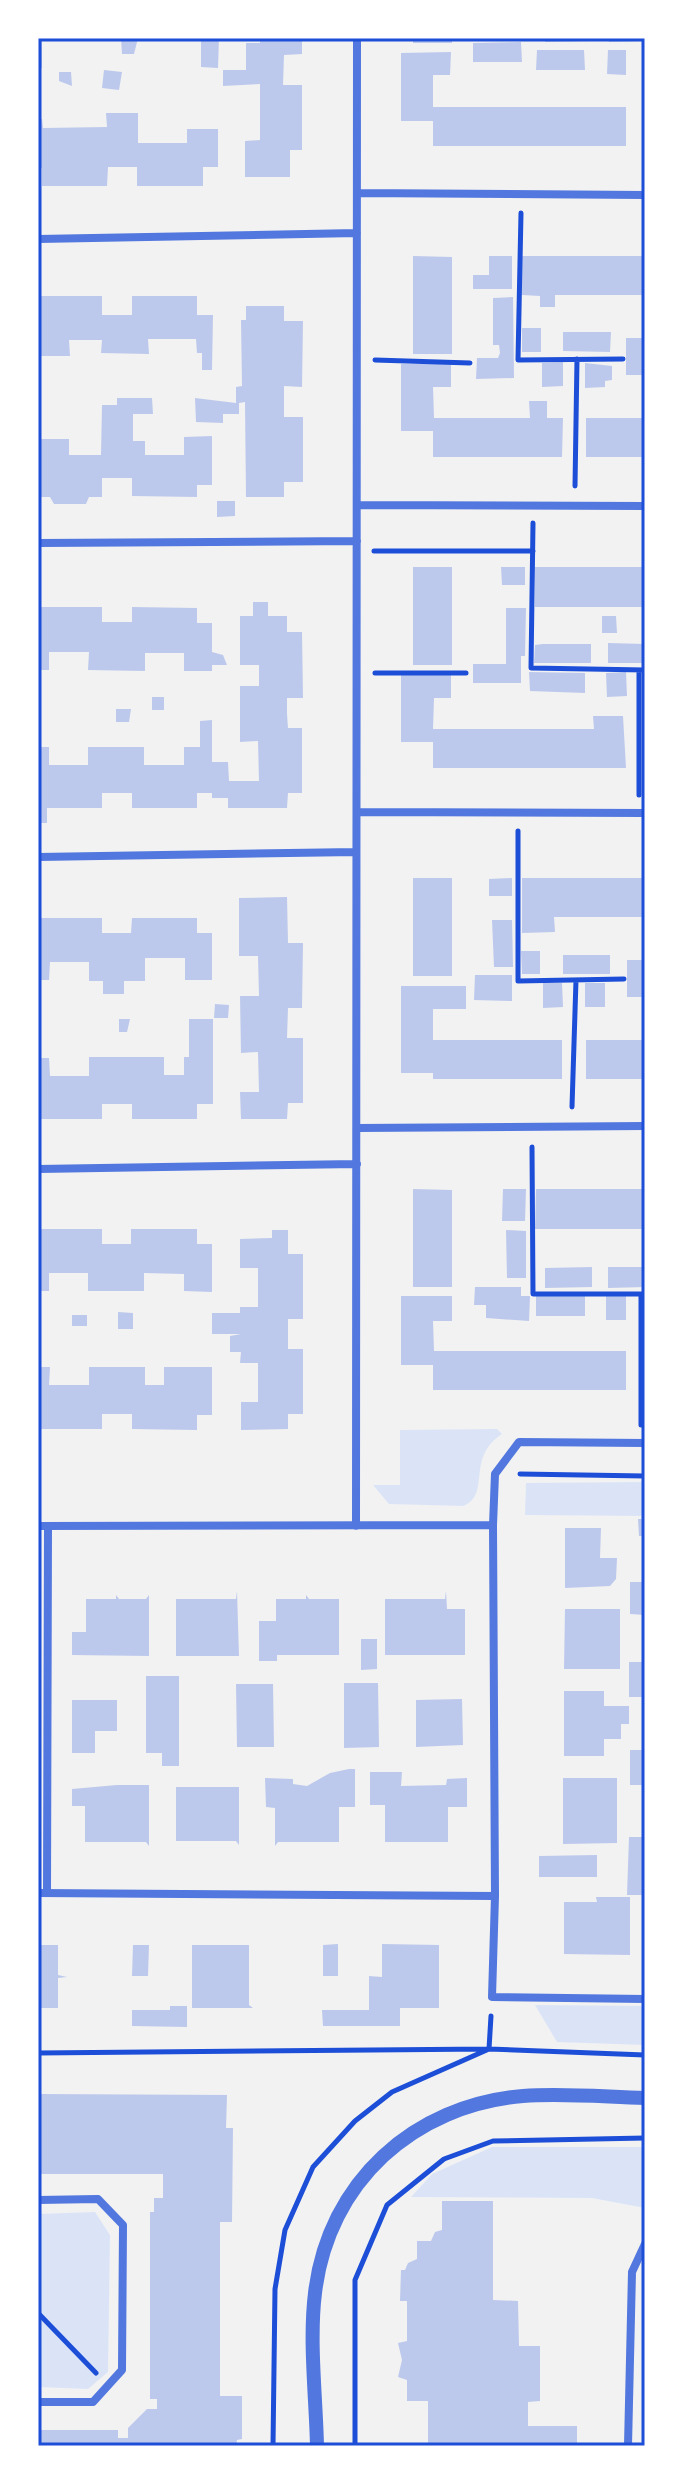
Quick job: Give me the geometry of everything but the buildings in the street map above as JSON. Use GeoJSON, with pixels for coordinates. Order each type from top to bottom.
{"type":"FeatureCollection","features":[{"type":"Feature","properties":{"kind":"street"},"geometry":{"type":"LineString","coordinates":[[356,1526],[357,38]]}},
{"type":"Feature","properties":{"kind":"street"},"geometry":{"type":"LineString","coordinates":[[357,193],[645,195]]}},
{"type":"Feature","properties":{"kind":"street"},"geometry":{"type":"LineString","coordinates":[[38,239],[357,233]]}},
{"type":"Feature","properties":{"kind":"street"},"geometry":{"type":"LineString","coordinates":[[357,505],[645,506]]}},
{"type":"Feature","properties":{"kind":"street"},"geometry":{"type":"LineString","coordinates":[[38,543],[357,546]]}},
{"type":"Feature","properties":{"kind":"street"},"geometry":{"type":"LineString","coordinates":[[357,812],[642,813]]}},
{"type":"Feature","properties":{"kind":"street"},"geometry":{"type":"LineString","coordinates":[[38,857],[356,852]]}},
{"type":"Feature","properties":{"kind":"street"},"geometry":{"type":"LineString","coordinates":[[357,1128],[645,1126]]}},
{"type":"Feature","properties":{"kind":"street"},"geometry":{"type":"LineString","coordinates":[[38,1169],[357,1164]]}},
{"type":"Feature","properties":{"kind":"street"},"geometry":{"type":"LineString","coordinates":[[643,1443],[519,1442],[495,1474],[495,1896],[492,1997],[645,1999]]}},
{"type":"Feature","properties":{"kind":"street"},"geometry":{"type":"LineString","coordinates":[[493,1525],[43,1526],[42,1893],[495,1896]]}},
{"type":"Feature","properties":{"kind":"street"},"geometry":{"type":"LineString","coordinates":[[317,2446],[315,2293],[329,2238],[355,2186],[402,2137],[449,2111],[522,2096],[645,2098]]}},
{"type":"Feature","properties":{"kind":"street"},"geometry":{"type":"LineString","coordinates":[[38,2200],[98,2199],[123,2225],[122,2370],[93,2402],[38,2402]]}},
{"type":"Feature","properties":{"kind":"street"},"geometry":{"type":"LineString","coordinates":[[628,2446],[632,2272],[645,2244]]}},
{"type":"Feature","properties":{"kind":"path"},"geometry":{"type":"LineString","coordinates":[[521,194],[518,360],[623,359]]}},
{"type":"Feature","properties":{"kind":"path"},"geometry":{"type":"LineString","coordinates":[[575,506],[577,359]]}},
{"type":"Feature","properties":{"kind":"path"},"geometry":{"type":"LineString","coordinates":[[357,360],[470,363]]}},
{"type":"Feature","properties":{"kind":"path"},"geometry":{"type":"LineString","coordinates":[[534,506],[531,668],[642,670],[642,813]]}},
{"type":"Feature","properties":{"kind":"path"},"geometry":{"type":"LineString","coordinates":[[357,546],[533,551]]}},
{"type":"Feature","properties":{"kind":"path"},"geometry":{"type":"LineString","coordinates":[[357,673],[466,673]]}},
{"type":"Feature","properties":{"kind":"path"},"geometry":{"type":"LineString","coordinates":[[518,813],[518,981],[624,979]]}},
{"type":"Feature","properties":{"kind":"path"},"geometry":{"type":"LineString","coordinates":[[572,1126],[576,980]]}},
{"type":"Feature","properties":{"kind":"path"},"geometry":{"type":"LineString","coordinates":[[532,1127],[533,1294],[643,1294],[643,1443]]}},
{"type":"Feature","properties":{"kind":"path"},"geometry":{"type":"LineString","coordinates":[[495,1474],[645,1476]]}},
{"type":"Feature","properties":{"kind":"path"},"geometry":{"type":"LineString","coordinates":[[38,2053],[489,2049],[492,1997]]}},
{"type":"Feature","properties":{"kind":"path"},"geometry":{"type":"LineString","coordinates":[[355,2446],[355,2280],[387,2205],[444,2159],[493,2141],[645,2138]]}},
{"type":"Feature","properties":{"kind":"path"},"geometry":{"type":"LineString","coordinates":[[38,2313],[108,2386]]}},
{"type":"Feature","properties":{"kind":"shaded area"},"geometry":{"type":"Polygon","coordinates":[[[497,1429],[502,1434],[484,1454],[476,1493],[463,1506],[389,1504],[373,1485],[400,1485],[400,1430],[497,1429]]]}},
{"type":"Feature","properties":{"kind":"shaded area"},"geometry":{"type":"Polygon","coordinates":[[[645,1482],[645,1516],[525,1515],[526,1483],[645,1482]]]}},
{"type":"Feature","properties":{"kind":"shaded area"},"geometry":{"type":"Polygon","coordinates":[[[535,2005],[645,2006],[645,2045],[557,2042],[535,2005]]]}},
{"type":"Feature","properties":{"kind":"shaded area"},"geometry":{"type":"Polygon","coordinates":[[[492,2147],[645,2147],[645,2208],[592,2198],[411,2197],[432,2174],[492,2147]]]}},
{"type":"Feature","properties":{"kind":"shaded area"},"geometry":{"type":"Polygon","coordinates":[[[95,2212],[110,2235],[108,2372],[88,2389],[38,2387],[38,2214],[95,2212]]]}}]}
